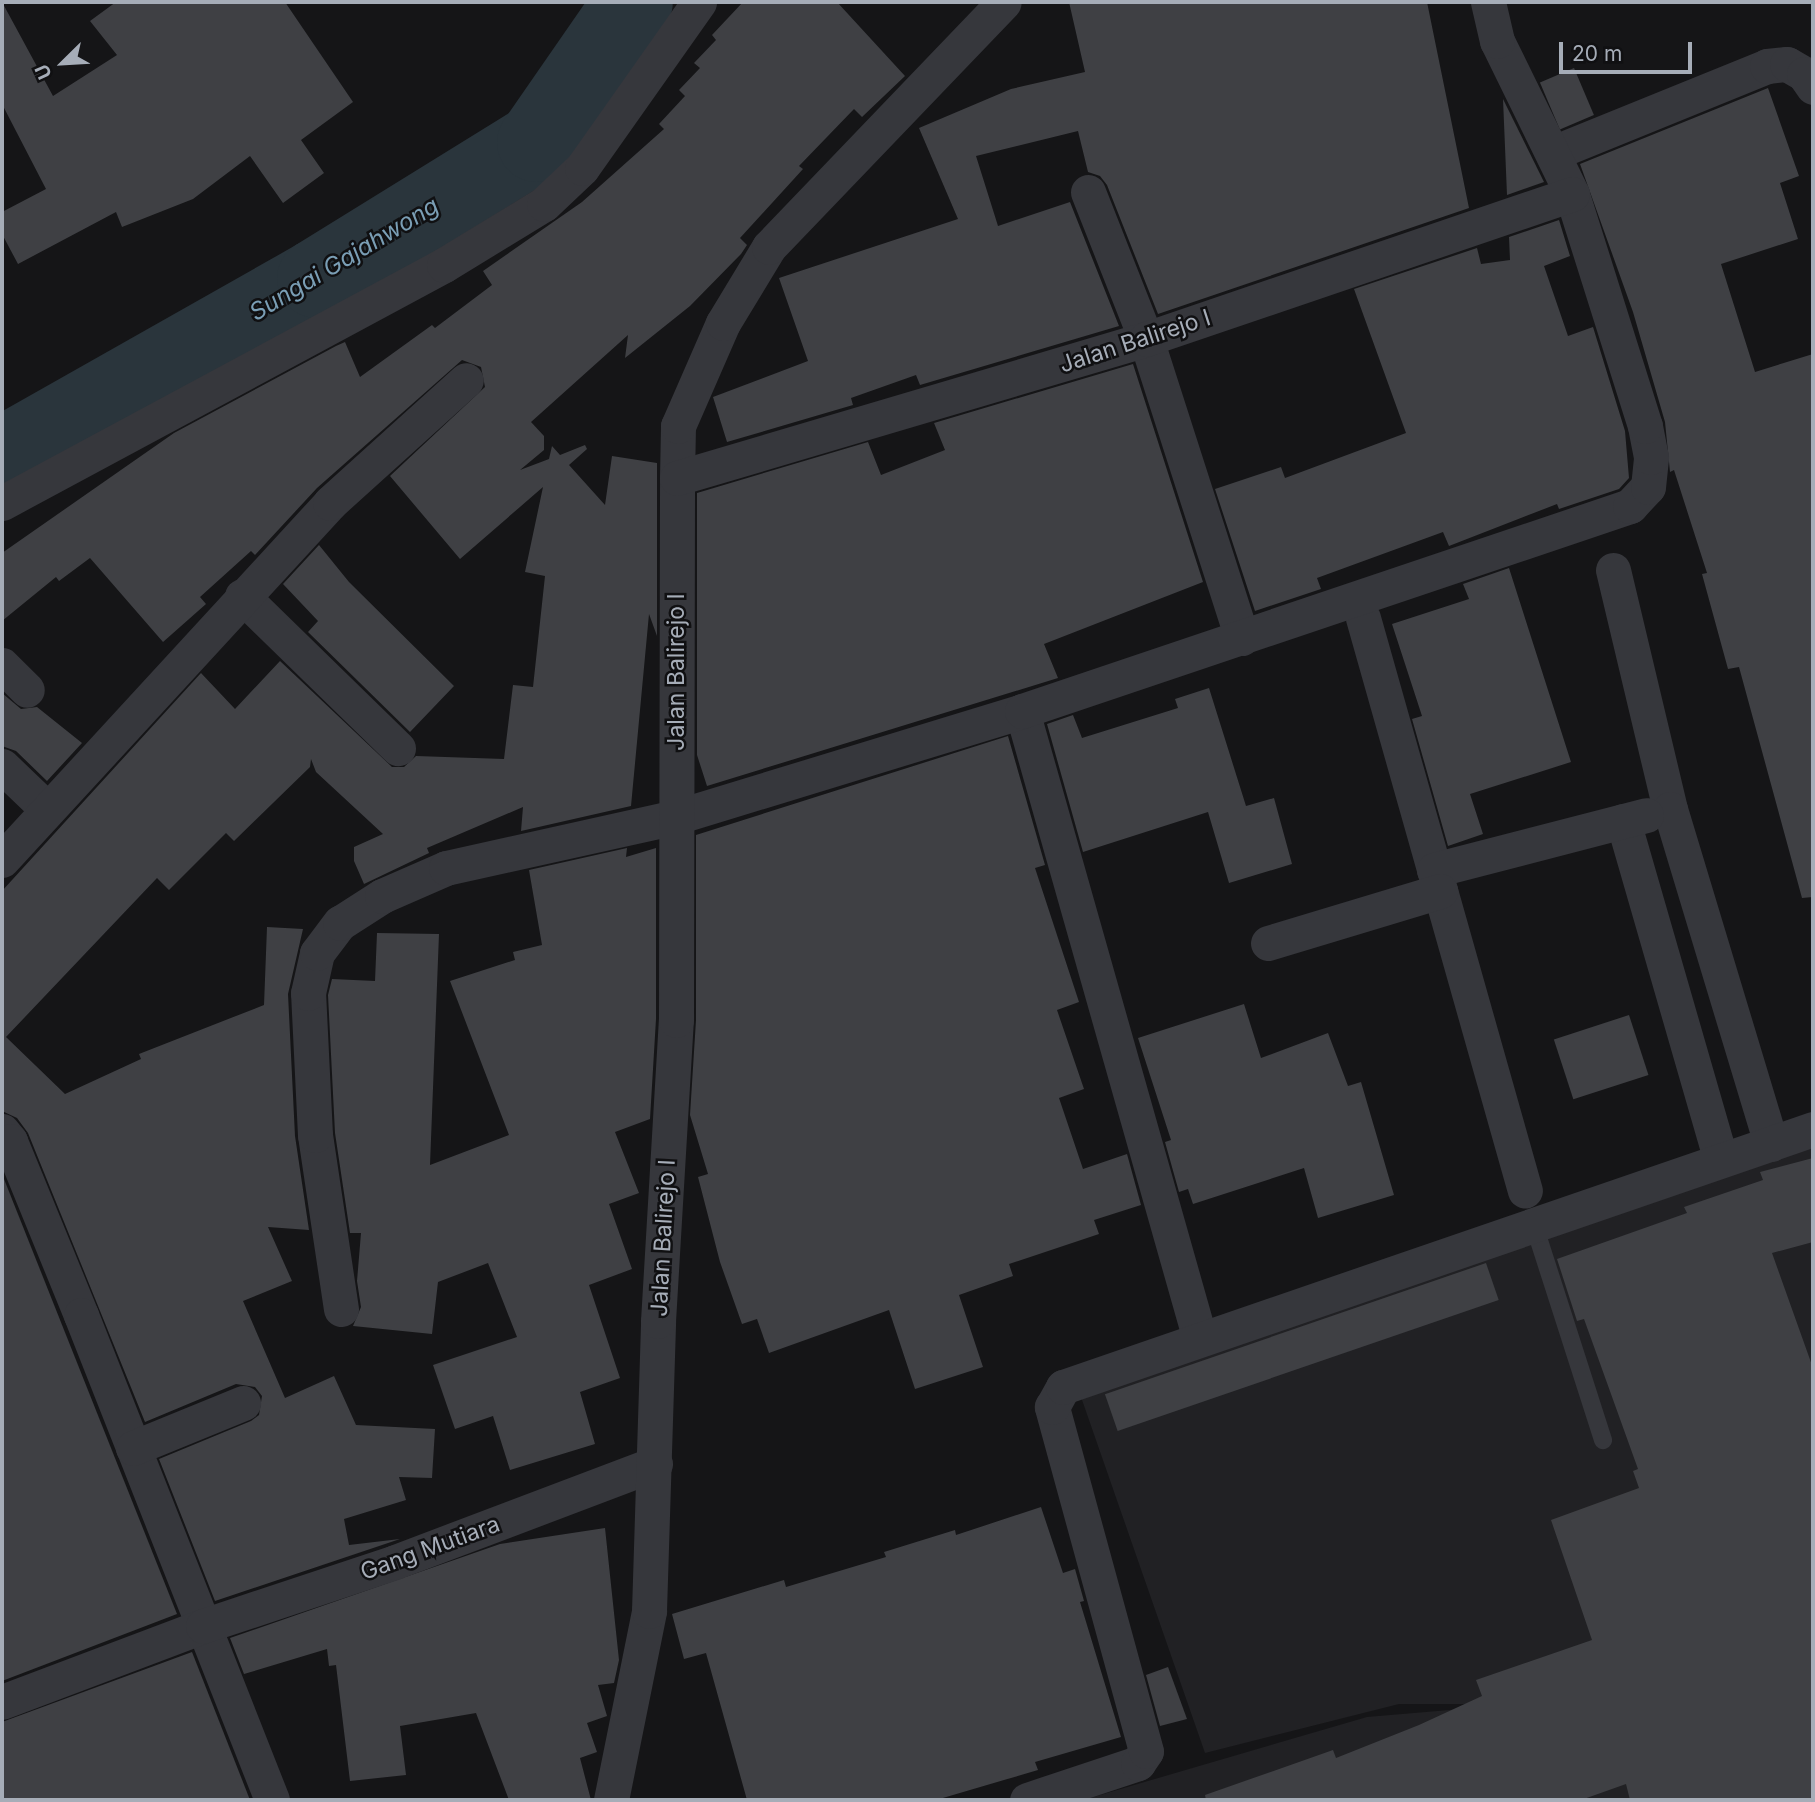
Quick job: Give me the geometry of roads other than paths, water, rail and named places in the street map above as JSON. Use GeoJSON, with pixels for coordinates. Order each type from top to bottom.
{"type":"FeatureCollection","features":[{"type":"Feature","properties":{"kind":"street"},"geometry":{"type":"LineString","coordinates":[[2,503],[444,265],[544,204],[582,168],[699,2]]}},
{"type":"Feature","properties":{"kind":"street"},"geometry":{"type":"LineString","coordinates":[[677,478],[678,426],[723,323],[769,247],[1004,2]]}},
{"type":"Feature","properties":{"kind":"street"},"geometry":{"type":"LineString","coordinates":[[341,1309],[315,1135],[308,993],[317,953],[340,923],[382,896],[446,868],[676,817],[1022,711],[1630,506],[1648,487],[1651,457],[1645,426],[1572,194],[1497,41],[1488,2]]}},
{"type":"Feature","properties":{"kind":"street"},"geometry":{"type":"LineString","coordinates":[[1553,153],[1767,66],[1787,64],[1804,74],[1813,87]]}},
{"type":"Feature","properties":{"kind":"street"},"geometry":{"type":"LineString","coordinates":[[1088,192],[1146,340],[1241,638]]}},
{"type":"Feature","properties":{"kind":"street","name":"Jalan Balirejo I"},"geometry":{"type":"LineString","coordinates":[[611,1800],[649,1611],[658,1321],[676,1020],[677,478],[1146,340],[1572,194]]}},
{"type":"Feature","properties":{"kind":"street"},"geometry":{"type":"LineString","coordinates":[[2,860],[330,503],[466,380]]}},
{"type":"Feature","properties":{"kind":"street"},"geometry":{"type":"LineString","coordinates":[[1613,570],[1670,809],[1771,1144]]}},
{"type":"Feature","properties":{"kind":"street"},"geometry":{"type":"LineString","coordinates":[[243,596],[398,748]]}},
{"type":"Feature","properties":{"kind":"street"},"geometry":{"type":"LineString","coordinates":[[1363,618],[1525,1191]]}},
{"type":"Feature","properties":{"kind":"street"},"geometry":{"type":"LineString","coordinates":[[2,665],[27,690]]}},
{"type":"Feature","properties":{"kind":"street"},"geometry":{"type":"LineString","coordinates":[[1022,711],[1200,1339]]}},
{"type":"Feature","properties":{"kind":"street"},"geometry":{"type":"LineString","coordinates":[[2,766],[47,809]]}},
{"type":"Feature","properties":{"kind":"street"},"geometry":{"type":"LineString","coordinates":[[1268,943],[1437,880],[1623,821],[1670,809]]}},
{"type":"Feature","properties":{"kind":"street"},"geometry":{"type":"LineString","coordinates":[[1623,821],[1721,1160]]}},
{"type":"Feature","properties":{"kind":"street"},"geometry":{"type":"LineString","coordinates":[[1027,1800],[1138,1763],[1146,1752],[1053,1399],[1063,1387],[1813,1129]]}},
{"type":"Feature","properties":{"kind":"street"},"geometry":{"type":"LineString","coordinates":[[4,1139],[133,1448],[272,1800]]}},
{"type":"Feature","properties":{"kind":"street"},"geometry":{"type":"LineString","coordinates":[[133,1448],[243,1403]]}},
{"type":"Feature","properties":{"kind":"street","name":"Gang Mutiara"},"geometry":{"type":"LineString","coordinates":[[2,1702],[203,1626],[395,1562],[654,1464]]}},
{"type":"Feature","properties":{"kind":"lane"},"geometry":{"type":"LineString","coordinates":[[1534,1225],[1604,1440]]}},
{"type":"Feature","properties":{"kind":"waterway","name":"Sungai Gajahwong"},"geometry":{"type":"LineString","coordinates":[[2,456],[316,278],[536,142],[633,2]]}}]}
